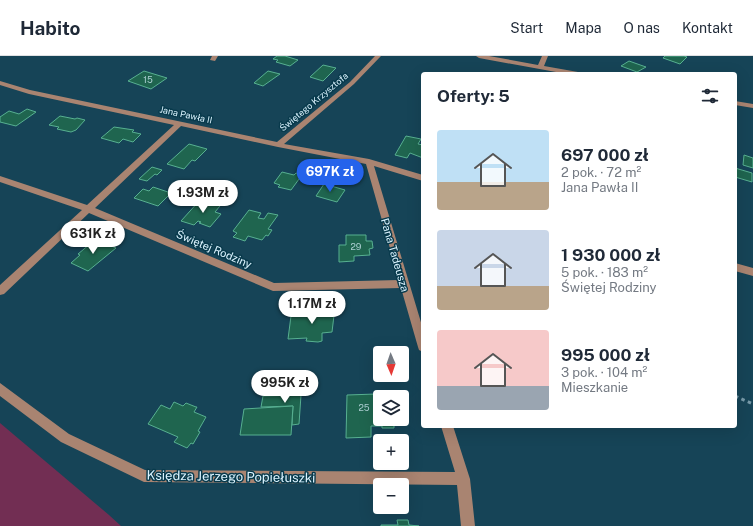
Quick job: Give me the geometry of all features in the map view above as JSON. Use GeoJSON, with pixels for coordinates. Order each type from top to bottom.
{"type":"FeatureCollection","features":[{"type":"Feature","properties":{"kind":"street","name":"Świętego Krzysztofa"},"geometry":{"type":"LineString","coordinates":[[278,145],[352,83],[378,56]]}},
{"type":"Feature","properties":{"kind":"street"},"geometry":{"type":"LineString","coordinates":[[479,56],[567,72]]}},
{"type":"Feature","properties":{"kind":"street"},"geometry":{"type":"LineString","coordinates":[[540,67],[545,56]]}},
{"type":"Feature","properties":{"kind":"street","name":"Jana Pawła II"},"geometry":{"type":"LineString","coordinates":[[0,83],[29,92],[278,145],[369,162],[421,177]]}},
{"type":"Feature","properties":{"kind":"street"},"geometry":{"type":"LineString","coordinates":[[737,102],[753,106]]}},
{"type":"Feature","properties":{"kind":"street"},"geometry":{"type":"LineString","coordinates":[[0,291],[179,124]]}},
{"type":"Feature","properties":{"kind":"street","name":"Pana Tadeusza"},"geometry":{"type":"LineString","coordinates":[[369,162],[421,341]]}},
{"type":"Feature","properties":{"kind":"street","name":"Świętej Rodziny"},"geometry":{"type":"LineString","coordinates":[[0,179],[89,209],[273,287],[404,284]]}},
{"type":"Feature","properties":{"kind":"street"},"geometry":{"type":"LineString","coordinates":[[737,268],[753,272]]}},
{"type":"Feature","properties":{"kind":"street","name":"Księdza Jerzego Popiełuszki"},"geometry":{"type":"LineString","coordinates":[[0,389],[65,438],[144,476],[463,479]]}},
{"type":"Feature","properties":{"kind":"street"},"geometry":{"type":"LineString","coordinates":[[448,428],[463,479],[468,526]]}},
{"type":"Feature","properties":{"kind":"path"},"geometry":{"type":"LineString","coordinates":[[737,397],[753,404]]}},
{"type":"Feature","properties":{"kind":"shaded area"},"geometry":{"type":"Polygon","coordinates":[[[0,423],[109,515],[121,526],[0,526],[0,423]]]}},
{"type":"Feature","properties":{"kind":"building"},"geometry":{"type":"Polygon","coordinates":[[[277,56],[285,56],[298,60],[290,66],[276,62],[278,60],[273,59],[277,56]]]}},
{"type":"Feature","properties":{"kind":"building"},"geometry":{"type":"Polygon","coordinates":[[[665,56],[687,57],[680,64],[663,58],[665,56]]]}},
{"type":"Feature","properties":{"kind":"building"},"geometry":{"type":"Polygon","coordinates":[[[629,61],[646,67],[637,72],[621,66],[629,61]]]}},
{"type":"Feature","properties":{"kind":"building"},"geometry":{"type":"Polygon","coordinates":[[[323,65],[336,68],[323,81],[310,77],[323,65]]]}},
{"type":"Feature","properties":{"kind":"building"},"geometry":{"type":"Polygon","coordinates":[[[144,71],[167,78],[151,89],[128,81],[144,71]]]}},
{"type":"Feature","properties":{"kind":"building"},"geometry":{"type":"Polygon","coordinates":[[[268,71],[280,74],[263,86],[254,83],[268,71]]]}},
{"type":"Feature","properties":{"kind":"building"},"geometry":{"type":"Polygon","coordinates":[[[27,109],[36,112],[16,126],[0,122],[0,117],[9,111],[19,114],[27,109]]]}},
{"type":"Feature","properties":{"kind":"building"},"geometry":{"type":"Polygon","coordinates":[[[60,116],[85,120],[76,130],[71,132],[57,129],[59,127],[49,125],[60,116]]]}},
{"type":"Feature","properties":{"kind":"building"},"geometry":{"type":"Polygon","coordinates":[[[114,127],[134,130],[132,132],[141,134],[133,142],[123,139],[119,143],[101,138],[114,127]]]}},
{"type":"Feature","properties":{"kind":"building"},"geometry":{"type":"Polygon","coordinates":[[[406,136],[421,139],[418,144],[421,145],[421,157],[410,153],[407,158],[395,155],[406,136]]]}},
{"type":"Feature","properties":{"kind":"building"},"geometry":{"type":"Polygon","coordinates":[[[189,144],[207,149],[195,161],[192,160],[184,169],[167,164],[189,144]]]}},
{"type":"Feature","properties":{"kind":"building"},"geometry":{"type":"Polygon","coordinates":[[[744,155],[753,158],[753,168],[743,165],[744,155]]]}},
{"type":"Feature","properties":{"kind":"building"},"geometry":{"type":"Polygon","coordinates":[[[152,167],[162,170],[147,181],[139,179],[152,167]]]}},
{"type":"Feature","properties":{"kind":"building"},"geometry":{"type":"Polygon","coordinates":[[[737,169],[752,173],[752,182],[737,178],[737,169]]]}},
{"type":"Feature","properties":{"kind":"building"},"geometry":{"type":"Polygon","coordinates":[[[282,172],[302,175],[291,190],[278,187],[280,185],[274,183],[282,172]]]}},
{"type":"Feature","properties":{"kind":"building"},"geometry":{"type":"Polygon","coordinates":[[[324,184],[345,190],[337,202],[316,196],[324,184]]]}},
{"type":"Feature","properties":{"kind":"building"},"geometry":{"type":"Polygon","coordinates":[[[153,187],[171,193],[158,206],[134,198],[143,189],[149,191],[153,187]]]}},
{"type":"Feature","properties":{"kind":"building"},"geometry":{"type":"Polygon","coordinates":[[[200,200],[220,206],[215,212],[221,214],[210,227],[199,223],[201,222],[198,221],[194,225],[181,221],[200,200]]]}},
{"type":"Feature","properties":{"kind":"building"},"geometry":{"type":"Polygon","coordinates":[[[249,210],[261,213],[258,218],[264,219],[268,213],[278,215],[268,229],[272,230],[268,236],[266,235],[262,240],[248,236],[245,241],[233,237],[237,233],[233,231],[249,210]]]}},
{"type":"Feature","properties":{"kind":"building"},"geometry":{"type":"Polygon","coordinates":[[[346,235],[366,235],[366,241],[372,241],[373,248],[369,249],[370,255],[354,256],[354,261],[339,262],[339,245],[346,245],[346,235]]]}},
{"type":"Feature","properties":{"kind":"building"},"geometry":{"type":"Polygon","coordinates":[[[96,239],[116,248],[88,271],[71,263],[80,255],[78,254],[96,239]]]}},
{"type":"Feature","properties":{"kind":"building"},"geometry":{"type":"Polygon","coordinates":[[[323,307],[335,307],[332,332],[322,333],[322,341],[318,342],[306,341],[307,338],[288,339],[291,316],[308,316],[309,313],[316,313],[316,309],[323,307]]]}},
{"type":"Feature","properties":{"kind":"building"},"geometry":{"type":"Polygon","coordinates":[[[373,394],[373,426],[371,426],[371,437],[346,438],[347,395],[373,394]]]}},
{"type":"Feature","properties":{"kind":"building"},"geometry":{"type":"Polygon","coordinates":[[[301,395],[299,424],[292,425],[293,406],[261,407],[263,396],[301,395]]]}},
{"type":"Feature","properties":{"kind":"building"},"geometry":{"type":"Polygon","coordinates":[[[174,402],[183,406],[186,403],[197,407],[194,412],[206,417],[193,444],[191,443],[187,448],[174,442],[178,437],[148,424],[161,405],[170,409],[174,402]]]}},
{"type":"Feature","properties":{"kind":"building"},"geometry":{"type":"Polygon","coordinates":[[[293,406],[291,435],[240,435],[244,409],[293,406]]]}},
{"type":"Feature","properties":{"kind":"building"},"geometry":{"type":"Polygon","coordinates":[[[382,426],[394,426],[394,428],[382,428],[382,426]]]}},
{"type":"Feature","properties":{"kind":"building"},"geometry":{"type":"Polygon","coordinates":[[[397,520],[408,520],[409,525],[419,526],[381,526],[398,525],[397,520]]]}}]}
